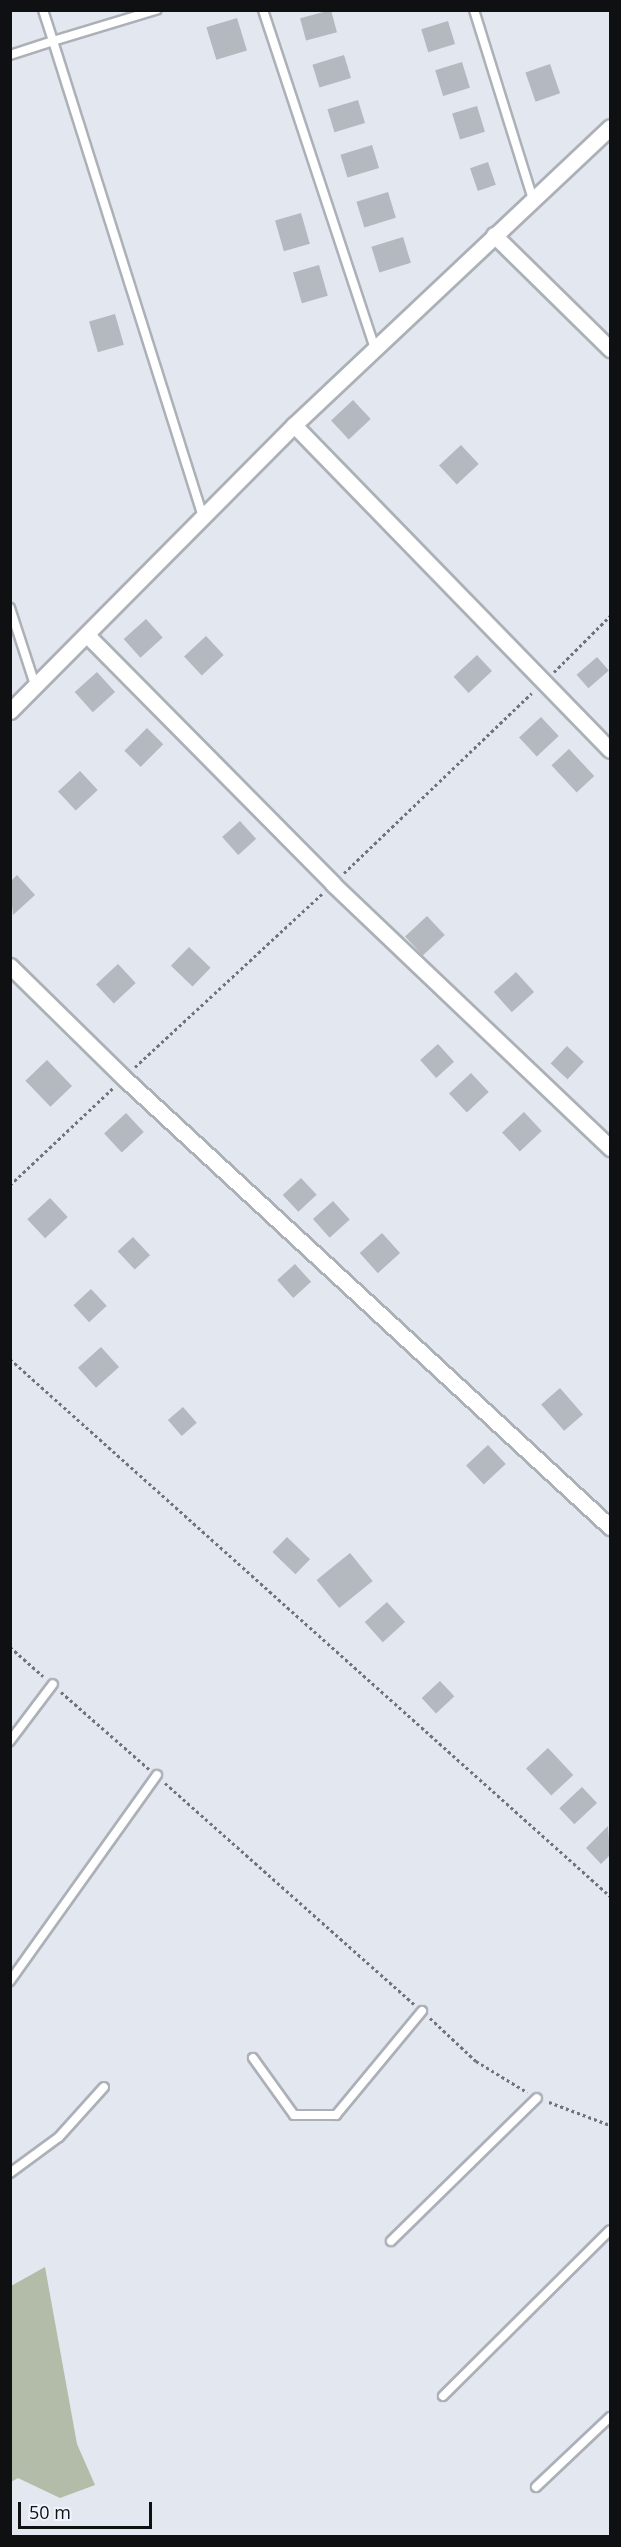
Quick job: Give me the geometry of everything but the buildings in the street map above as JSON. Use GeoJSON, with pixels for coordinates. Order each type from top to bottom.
{"type":"FeatureCollection","features":[{"type":"Feature","properties":{"kind":"street"},"geometry":{"type":"LineString","coordinates":[[10,711],[88,636],[294,426],[610,127]]}},
{"type":"Feature","properties":{"kind":"street"},"geometry":{"type":"LineString","coordinates":[[494,235],[610,349]]}},
{"type":"Feature","properties":{"kind":"street"},"geometry":{"type":"LineString","coordinates":[[294,426],[610,750]]}},
{"type":"Feature","properties":{"kind":"street"},"geometry":{"type":"LineString","coordinates":[[88,636],[333,884],[610,1148]]}},
{"type":"Feature","properties":{"kind":"street"},"geometry":{"type":"LineString","coordinates":[[10,966],[124,1078],[610,1527]]}},
{"type":"Feature","properties":{"kind":"lane"},"geometry":{"type":"LineString","coordinates":[[43,10],[203,518]]}},
{"type":"Feature","properties":{"kind":"lane"},"geometry":{"type":"LineString","coordinates":[[10,55],[156,10]]}},
{"type":"Feature","properties":{"kind":"lane"},"geometry":{"type":"LineString","coordinates":[[263,10],[375,348]]}},
{"type":"Feature","properties":{"kind":"lane"},"geometry":{"type":"LineString","coordinates":[[474,10],[533,199]]}},
{"type":"Feature","properties":{"kind":"lane"},"geometry":{"type":"LineString","coordinates":[[10,608],[36,687]]}},
{"type":"Feature","properties":{"kind":"lane"},"geometry":{"type":"LineString","coordinates":[[10,1741],[53,1684]]}},
{"type":"Feature","properties":{"kind":"lane"},"geometry":{"type":"LineString","coordinates":[[10,1981],[156,1775]]}},
{"type":"Feature","properties":{"kind":"lane"},"geometry":{"type":"LineString","coordinates":[[253,2058],[294,2115],[336,2115],[422,2012]]}},
{"type":"Feature","properties":{"kind":"lane"},"geometry":{"type":"LineString","coordinates":[[10,2173],[59,2137],[104,2087]]}},
{"type":"Feature","properties":{"kind":"lane"},"geometry":{"type":"LineString","coordinates":[[391,2241],[537,2098]]}},
{"type":"Feature","properties":{"kind":"lane"},"geometry":{"type":"LineString","coordinates":[[443,2396],[610,2230]]}},
{"type":"Feature","properties":{"kind":"lane"},"geometry":{"type":"LineString","coordinates":[[536,2487],[610,2417]]}},
{"type":"Feature","properties":{"kind":"path"},"geometry":{"type":"LineString","coordinates":[[10,1185],[333,884],[610,616]]}},
{"type":"Feature","properties":{"kind":"path"},"geometry":{"type":"LineString","coordinates":[[10,1359],[610,1896]]}},
{"type":"Feature","properties":{"kind":"path"},"geometry":{"type":"LineString","coordinates":[[10,1647],[477,2061],[537,2098],[610,2125]]}},
{"type":"Feature","properties":{"kind":"green space"},"geometry":{"type":"Polygon","coordinates":[[[45,2267],[77,2444],[95,2485],[60,2498],[18,2478],[11,2482],[11,2286],[45,2267]]]}}]}
